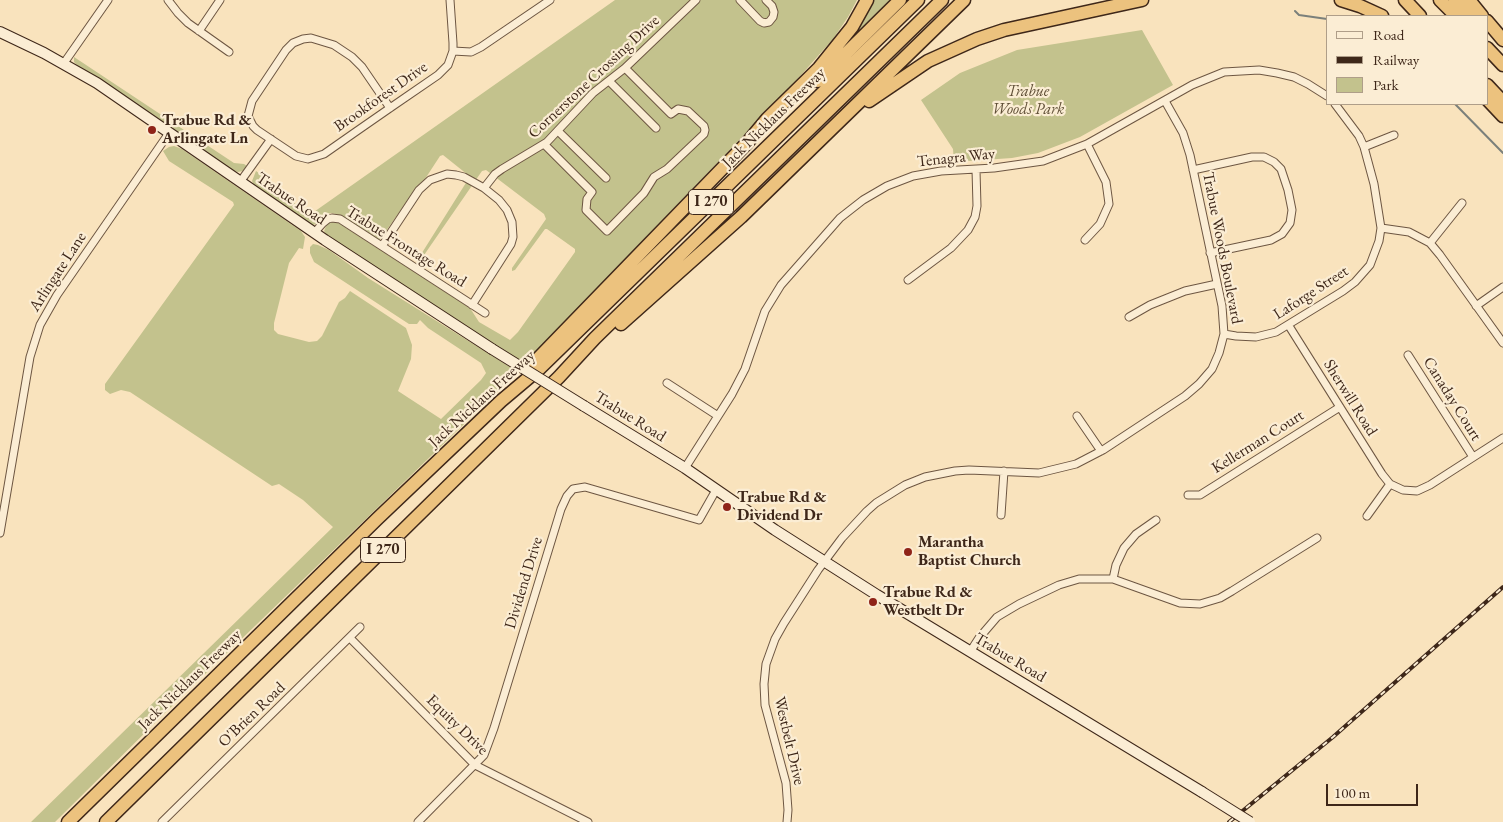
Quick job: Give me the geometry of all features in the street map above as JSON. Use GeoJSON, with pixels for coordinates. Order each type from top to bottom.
{"type":"FeatureCollection","features":[{"type":"Feature","properties":{"kind":"highway"},"geometry":{"type":"LineString","coordinates":[[501,401],[533,363],[747,143],[767,119],[832,54],[852,26],[866,0]]}},
{"type":"Feature","properties":{"kind":"highway"},"geometry":{"type":"LineString","coordinates":[[747,143],[772,124],[811,88],[900,0]]}},
{"type":"Feature","properties":{"kind":"highway","name":"Jack Nicklaus Freeway"},"geometry":{"type":"LineString","coordinates":[[68,822],[377,519],[501,401],[539,370],[918,0]]}},
{"type":"Feature","properties":{"kind":"highway","name":"Jack Nicklaus Freeway"},"geometry":{"type":"LineString","coordinates":[[106,822],[559,377],[595,338],[942,0]]}},
{"type":"Feature","properties":{"kind":"highway"},"geometry":{"type":"LineString","coordinates":[[559,377],[741,217],[964,0]]}},
{"type":"Feature","properties":{"kind":"highway"},"geometry":{"type":"LineString","coordinates":[[838,122],[928,61],[977,39],[1004,30],[1142,0]]}},
{"type":"Feature","properties":{"kind":"highway"},"geometry":{"type":"LineString","coordinates":[[1341,0],[1380,15]]}},
{"type":"Feature","properties":{"kind":"highway"},"geometry":{"type":"LineString","coordinates":[[1405,0],[1419,15]]}},
{"type":"Feature","properties":{"kind":"highway"},"geometry":{"type":"LineString","coordinates":[[1440,0],[1455,15]]}},
{"type":"Feature","properties":{"kind":"highway"},"geometry":{"type":"LineString","coordinates":[[1455,0],[1470,15]]}},
{"type":"Feature","properties":{"kind":"highway"},"geometry":{"type":"LineString","coordinates":[[1468,0],[1481,15]]}},
{"type":"Feature","properties":{"kind":"highway"},"geometry":{"type":"LineString","coordinates":[[1488,22],[1503,40]]}},
{"type":"Feature","properties":{"kind":"highway"},"geometry":{"type":"LineString","coordinates":[[1488,34],[1503,49]]}},
{"type":"Feature","properties":{"kind":"highway"},"geometry":{"type":"LineString","coordinates":[[1488,49],[1503,65]]}},
{"type":"Feature","properties":{"kind":"highway"},"geometry":{"type":"LineString","coordinates":[[1488,86],[1503,102]]}},
{"type":"Feature","properties":{"kind":"highway"},"geometry":{"type":"LineString","coordinates":[[1488,100],[1503,116]]}},
{"type":"Feature","properties":{"kind":"main road","name":"Trabue Road"},"geometry":{"type":"LineString","coordinates":[[0,32],[64,63],[102,87],[314,233],[492,349],[685,468],[824,563],[1250,822]]}},
{"type":"Feature","properties":{"kind":"street"},"geometry":{"type":"LineString","coordinates":[[64,63],[108,0]]}},
{"type":"Feature","properties":{"kind":"street"},"geometry":{"type":"LineString","coordinates":[[168,0],[178,14],[229,52]]}},
{"type":"Feature","properties":{"kind":"street"},"geometry":{"type":"LineString","coordinates":[[199,31],[220,0]]}},
{"type":"Feature","properties":{"kind":"street"},"geometry":{"type":"LineString","coordinates":[[450,0],[453,51],[471,52],[481,48],[550,0]]}},
{"type":"Feature","properties":{"kind":"street","name":"Cornerstone Crossing Drive"},"geometry":{"type":"LineString","coordinates":[[484,188],[502,168],[544,144],[593,93],[625,68],[696,0]]}},
{"type":"Feature","properties":{"kind":"street"},"geometry":{"type":"LineString","coordinates":[[740,0],[760,22],[764,23],[769,22],[774,12],[772,6],[766,0]]}},
{"type":"Feature","properties":{"kind":"street"},"geometry":{"type":"LineString","coordinates":[[240,182],[271,139],[253,126],[248,116],[250,106],[286,50],[293,43],[311,38],[320,40],[334,45],[352,57],[362,66],[390,108]]}},
{"type":"Feature","properties":{"kind":"street","name":"Brookforest Drive"},"geometry":{"type":"LineString","coordinates":[[271,139],[296,156],[308,159],[324,154],[438,75],[448,64],[453,51]]}},
{"type":"Feature","properties":{"kind":"street"},"geometry":{"type":"LineString","coordinates":[[544,144],[592,192],[587,199],[586,210],[607,231],[644,193],[654,177],[667,169],[704,134],[705,130],[704,126],[688,110],[678,109],[671,114],[625,68]]}},
{"type":"Feature","properties":{"kind":"street","name":"Tenagra Way"},"geometry":{"type":"LineString","coordinates":[[685,468],[718,416],[745,368],[765,311],[781,285],[840,218],[879,191],[904,180],[942,171],[1018,166],[1043,161],[1087,144],[1192,85],[1224,72],[1259,70],[1294,77],[1326,95]]}},
{"type":"Feature","properties":{"kind":"street"},"geometry":{"type":"LineString","coordinates":[[609,81],[656,128]]}},
{"type":"Feature","properties":{"kind":"street","name":"Trabue Woods Boulevard"},"geometry":{"type":"LineString","coordinates":[[824,563],[842,538],[867,511],[876,503],[905,485],[925,477],[955,471],[1038,473],[1076,464],[1101,451],[1185,396],[1212,369],[1224,334],[1222,306],[1193,170],[1183,133],[1165,101]]}},
{"type":"Feature","properties":{"kind":"street"},"geometry":{"type":"LineString","coordinates":[[1336,105],[1360,136],[1378,201],[1381,228],[1409,232],[1430,244],[1440,255],[1503,343]]}},
{"type":"Feature","properties":{"kind":"street"},"geometry":{"type":"LineString","coordinates":[[558,130],[606,178]]}},
{"type":"Feature","properties":{"kind":"street","name":"Arlingate Lane"},"geometry":{"type":"LineString","coordinates":[[0,533],[30,357],[40,324],[57,295],[169,133]]}},
{"type":"Feature","properties":{"kind":"street"},"geometry":{"type":"LineString","coordinates":[[1364,147],[1394,134]]}},
{"type":"Feature","properties":{"kind":"street"},"geometry":{"type":"LineString","coordinates":[[1085,240],[1100,224],[1109,204],[1106,182],[1087,144]]}},
{"type":"Feature","properties":{"kind":"street"},"geometry":{"type":"LineString","coordinates":[[1193,170],[1252,157],[1264,157],[1274,162],[1281,169],[1288,190],[1292,210],[1290,223],[1282,234],[1271,240],[1210,253]]}},
{"type":"Feature","properties":{"kind":"street"},"geometry":{"type":"LineString","coordinates":[[908,280],[951,248],[968,230],[975,217],[977,206],[976,170]]}},
{"type":"Feature","properties":{"kind":"street"},"geometry":{"type":"LineString","coordinates":[[382,246],[419,190],[430,180],[447,174],[456,175],[464,177],[484,188],[499,200],[507,210],[512,222],[513,237],[511,244],[472,305]]}},
{"type":"Feature","properties":{"kind":"street"},"geometry":{"type":"LineString","coordinates":[[1430,244],[1462,204]]}},
{"type":"Feature","properties":{"kind":"street","name":"Trabue Frontage Road"},"geometry":{"type":"LineString","coordinates":[[314,233],[323,223],[332,218],[344,221],[485,313]]}},
{"type":"Feature","properties":{"kind":"street","name":"Laforge Street"},"geometry":{"type":"LineString","coordinates":[[1224,334],[1256,337],[1276,332],[1289,326],[1343,291],[1364,274],[1375,254],[1381,228]]}},
{"type":"Feature","properties":{"kind":"street"},"geometry":{"type":"LineString","coordinates":[[1129,318],[1150,305],[1185,291],[1217,284]]}},
{"type":"Feature","properties":{"kind":"street"},"geometry":{"type":"LineString","coordinates":[[1476,306],[1503,287]]}},
{"type":"Feature","properties":{"kind":"street","name":"Sherwill Road"},"geometry":{"type":"LineString","coordinates":[[1289,326],[1390,484]]}},
{"type":"Feature","properties":{"kind":"street","name":"Canaday Court"},"geometry":{"type":"LineString","coordinates":[[1408,355],[1473,457]]}},
{"type":"Feature","properties":{"kind":"street"},"geometry":{"type":"LineString","coordinates":[[667,384],[718,416]]}},
{"type":"Feature","properties":{"kind":"street","name":"Kellerman Court"},"geometry":{"type":"LineString","coordinates":[[1188,495],[1200,495],[1340,407]]}},
{"type":"Feature","properties":{"kind":"street"},"geometry":{"type":"LineString","coordinates":[[1077,416],[1101,451]]}},
{"type":"Feature","properties":{"kind":"street"},"geometry":{"type":"LineString","coordinates":[[1367,516],[1390,484],[1403,490],[1417,491],[1430,485],[1503,438]]}},
{"type":"Feature","properties":{"kind":"street"},"geometry":{"type":"LineString","coordinates":[[1001,515],[1004,471]]}},
{"type":"Feature","properties":{"kind":"street","name":"Dividend Drive"},"geometry":{"type":"LineString","coordinates":[[418,822],[484,755],[555,528],[567,496],[573,489],[585,487],[699,520],[716,490]]}},
{"type":"Feature","properties":{"kind":"street"},"geometry":{"type":"LineString","coordinates":[[1113,579],[1116,565],[1124,548],[1136,534],[1156,520]]}},
{"type":"Feature","properties":{"kind":"street"},"geometry":{"type":"LineString","coordinates":[[970,652],[997,617],[1054,587],[1079,579],[1113,579],[1180,603],[1200,604],[1226,595],[1317,538]]}},
{"type":"Feature","properties":{"kind":"street","name":"Westbelt Drive"},"geometry":{"type":"LineString","coordinates":[[787,822],[786,783],[766,714],[764,676],[768,657],[779,631],[824,563]]}},
{"type":"Feature","properties":{"kind":"street","name":"O'Brien Road"},"geometry":{"type":"LineString","coordinates":[[162,822],[360,627]]}},
{"type":"Feature","properties":{"kind":"street","name":"Equity Drive"},"geometry":{"type":"LineString","coordinates":[[350,638],[476,765],[588,822]]}},
{"type":"Feature","properties":{"kind":"green space"},"geometry":{"type":"Polygon","coordinates":[[[615,0],[857,0],[833,39],[794,83],[524,364],[327,236],[324,231],[327,224],[331,221],[337,222],[470,308],[479,322],[510,340],[518,332],[575,252],[575,249],[545,229],[515,270],[512,271],[512,268],[546,219],[544,214],[486,170],[482,171],[422,258],[419,259],[469,178],[468,175],[443,155],[440,156],[410,202],[405,204],[379,241],[336,214],[326,215],[313,225],[308,224],[254,185],[252,181],[256,171],[277,186],[277,192],[311,214],[615,0]]]}},
{"type":"Feature","properties":{"kind":"green space"},"geometry":{"type":"Polygon","coordinates":[[[869,0],[893,0],[843,50],[869,0]]]}},
{"type":"Feature","properties":{"kind":"green space","name":"Trabue Woods Park"},"geometry":{"type":"Polygon","coordinates":[[[1142,30],[1173,85],[1080,137],[1038,153],[1012,158],[954,162],[953,149],[921,100],[960,73],[1017,50],[1142,30]]]}},
{"type":"Feature","properties":{"kind":"green space"},"geometry":{"type":"Polygon","coordinates":[[[74,57],[234,163],[247,166],[243,171],[234,171],[77,65],[74,62],[74,57]]]}},
{"type":"Feature","properties":{"kind":"green space"},"geometry":{"type":"Polygon","coordinates":[[[174,146],[182,149],[301,231],[305,237],[303,249],[299,248],[289,263],[274,323],[274,330],[278,334],[309,342],[317,341],[322,336],[339,302],[350,291],[406,328],[412,345],[411,359],[398,391],[441,419],[486,373],[481,363],[428,328],[420,320],[417,324],[409,324],[314,262],[310,253],[310,247],[313,244],[329,250],[368,278],[518,372],[168,710],[55,822],[31,822],[333,527],[303,500],[279,484],[272,486],[130,392],[121,390],[110,394],[105,390],[105,384],[234,205],[233,202],[169,161],[163,151],[174,146]]]}},
{"type":"Feature","properties":{"kind":"waterway"},"geometry":{"type":"LineString","coordinates":[[1295,11],[1299,15],[1326,19]]}},
{"type":"Feature","properties":{"kind":"waterway"},"geometry":{"type":"LineString","coordinates":[[1456,105],[1503,153]]}},
{"type":"Feature","properties":{"kind":"railway"},"geometry":{"type":"LineString","coordinates":[[1229,822],[1333,737],[1503,587]]}},
{"type":"Feature","properties":{"kind":"place","name":"Trabue Rd & Arlingate Ln"},"geometry":{"type":"Point","coordinates":[152,130]}},
{"type":"Feature","properties":{"kind":"place","name":"Trabue Rd & Dividend Dr"},"geometry":{"type":"Point","coordinates":[727,507]}},
{"type":"Feature","properties":{"kind":"place","name":"Marantha Baptist Church"},"geometry":{"type":"Point","coordinates":[908,552]}},
{"type":"Feature","properties":{"kind":"place","name":"Trabue Rd & Westbelt Dr"},"geometry":{"type":"Point","coordinates":[873,602]}}]}
